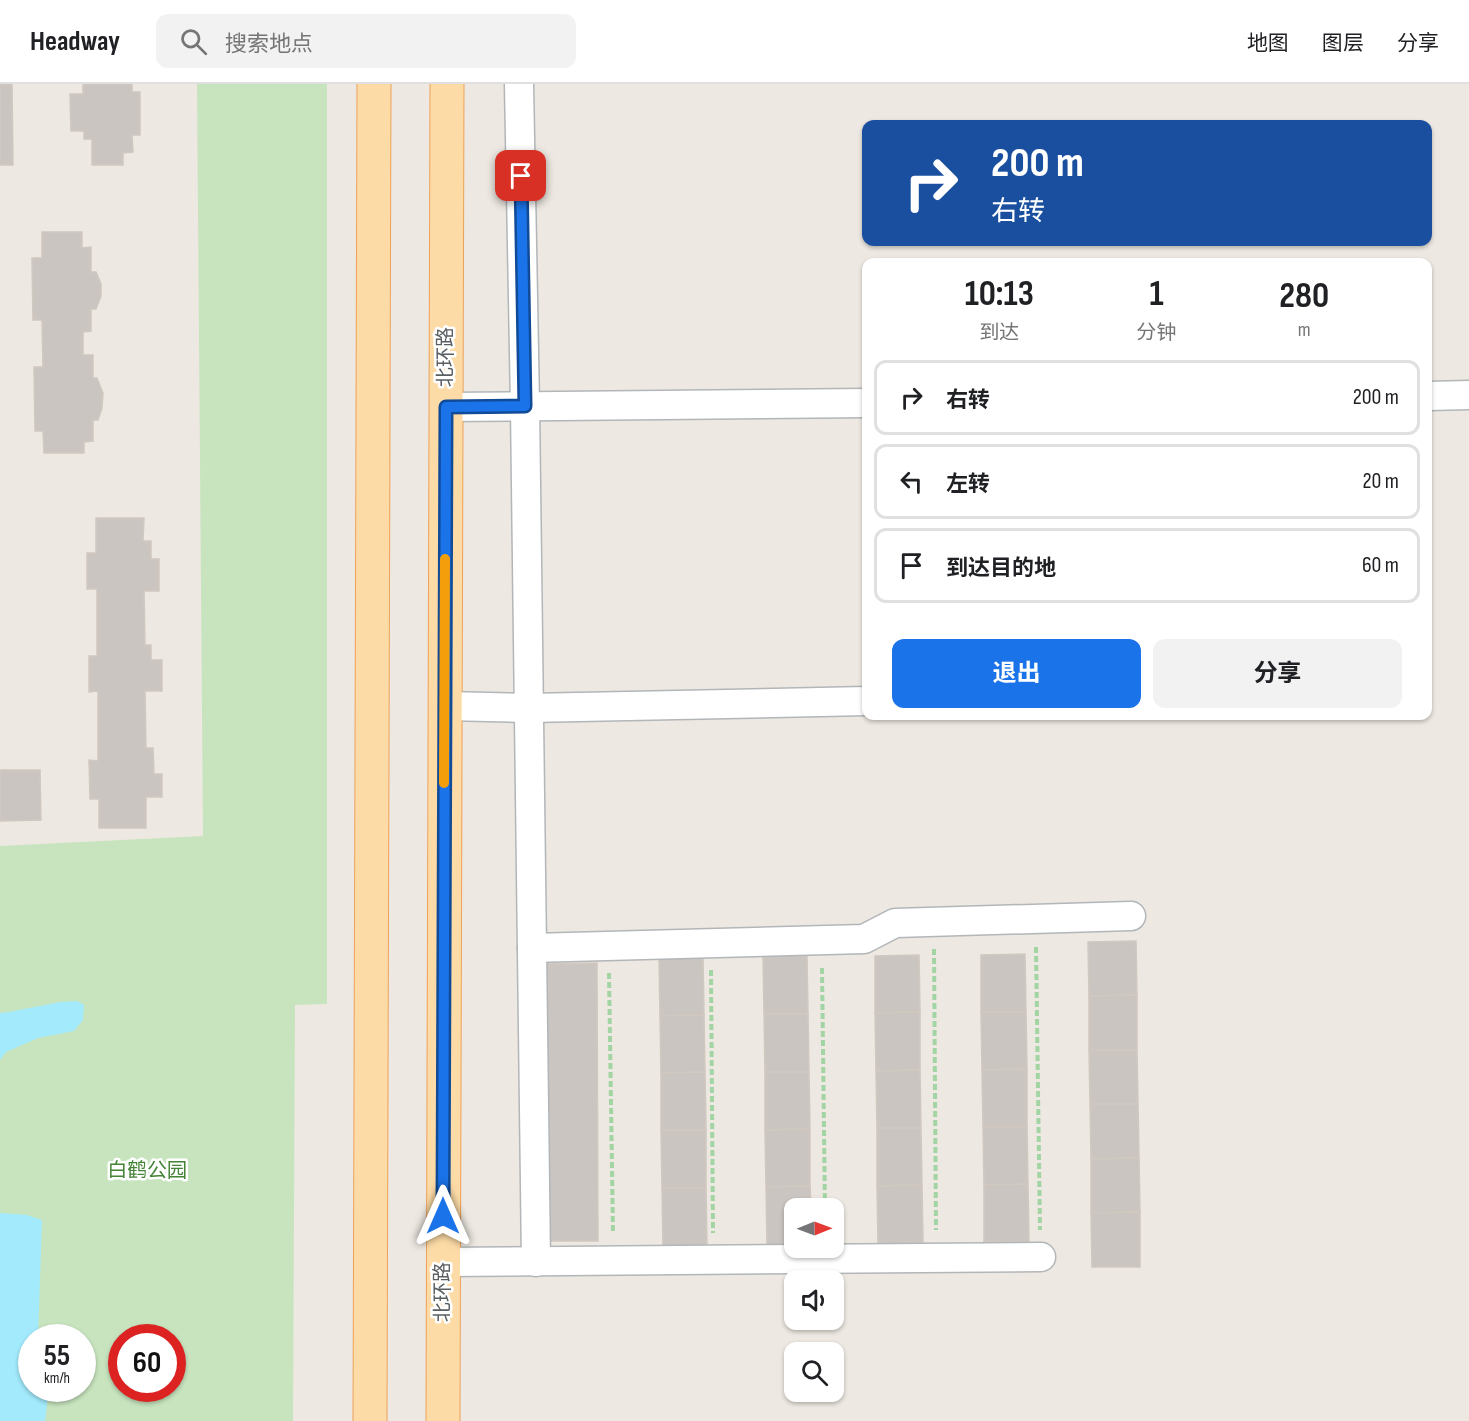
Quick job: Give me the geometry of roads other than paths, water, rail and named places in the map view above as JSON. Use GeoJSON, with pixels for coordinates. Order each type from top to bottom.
{"type":"FeatureCollection","features":[{"type":"Feature","properties":{"kind":"main road"},"geometry":{"type":"LineString","coordinates":[[370,1421],[374,84]]}},
{"type":"Feature","properties":{"kind":"main road","name":"北环路"},"geometry":{"type":"LineString","coordinates":[[443,1421],[447,84]]}},
{"type":"Feature","properties":{"kind":"street"},"geometry":{"type":"LineString","coordinates":[[519,84],[536,1262]]}},
{"type":"Feature","properties":{"kind":"street"},"geometry":{"type":"LineString","coordinates":[[1432,396],[1469,395]]}},
{"type":"Feature","properties":{"kind":"street"},"geometry":{"type":"LineString","coordinates":[[446,407],[862,403]]}},
{"type":"Feature","properties":{"kind":"street"},"geometry":{"type":"LineString","coordinates":[[445,706],[529,708],[862,701]]}},
{"type":"Feature","properties":{"kind":"street"},"geometry":{"type":"LineString","coordinates":[[532,948],[864,939],[895,923],[1131,916]]}},
{"type":"Feature","properties":{"kind":"street"},"geometry":{"type":"LineString","coordinates":[[443,1262],[1041,1257]]}},
{"type":"Feature","properties":{"kind":"water"},"geometry":{"type":"Polygon","coordinates":[[[77,1001],[84,1005],[83,1020],[74,1031],[38,1038],[6,1052],[0,1060],[0,1013],[77,1001]]]}},
{"type":"Feature","properties":{"kind":"water"},"geometry":{"type":"Polygon","coordinates":[[[0,1213],[27,1215],[42,1220],[38,1324],[18,1324],[18,1402],[47,1402],[45,1421],[0,1421],[0,1213]]]}},
{"type":"Feature","properties":{"kind":"park label","name":"白鹤公园"},"geometry":{"type":"Point","coordinates":[147,1171]}}]}
